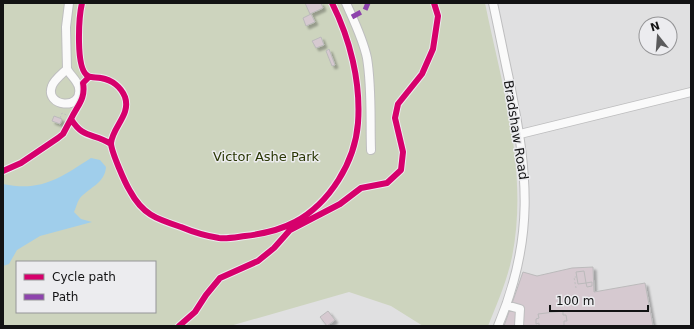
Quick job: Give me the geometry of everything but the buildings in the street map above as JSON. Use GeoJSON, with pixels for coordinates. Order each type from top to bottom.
{"type":"FeatureCollection","features":[{"type":"Feature","properties":{"kind":"street"},"geometry":{"type":"LineString","coordinates":[[67,69],[66,27],[68,3]]}},
{"type":"Feature","properties":{"kind":"street"},"geometry":{"type":"LineString","coordinates":[[346,3],[360,35],[367,57],[371,150]]}},
{"type":"Feature","properties":{"kind":"street","name":"Bradshaw Road"},"geometry":{"type":"LineString","coordinates":[[493,3],[520,134],[525,179],[525,218],[517,270],[498,326]]}},
{"type":"Feature","properties":{"kind":"street"},"geometry":{"type":"LineString","coordinates":[[520,134],[691,92]]}},
{"type":"Feature","properties":{"kind":"street"},"geometry":{"type":"LineString","coordinates":[[506,306],[520,310],[519,326]]}},
{"type":"Feature","properties":{"kind":"path"},"geometry":{"type":"LineString","coordinates":[[60,118],[62,113],[72,119]]}},
{"type":"Feature","properties":{"kind":"path"},"geometry":{"type":"LineString","coordinates":[[576,288],[574,277],[577,277]]}},
{"type":"Feature","properties":{"kind":"green space","name":"Victor Ashe Park"},"geometry":{"type":"Polygon","coordinates":[[[3,3],[485,3],[511,129],[517,193],[516,225],[512,257],[505,284],[488,326],[423,326],[391,306],[349,292],[230,326],[3,326],[3,3]]]}},
{"type":"Feature","properties":{"kind":"water"},"geometry":{"type":"Polygon","coordinates":[[[91,158],[100,160],[106,167],[105,172],[100,181],[80,198],[74,212],[81,219],[92,222],[40,236],[17,250],[9,264],[3,266],[3,184],[28,186],[50,182],[70,172],[91,158]]]}},
{"type":"Feature","properties":{"kind":"marked path"},"geometry":{"type":"LineString","coordinates":[[352,17],[365,10],[368,3]]}},
{"type":"Feature","properties":{"kind":"cycle path"},"geometry":{"type":"LineString","coordinates":[[82,3],[79,42],[81,63],[84,71],[89,77],[105,79],[112,82],[119,87],[125,97],[126,109],[112,137],[111,143],[113,153],[128,187],[140,206],[151,215],[200,234],[219,238],[264,233],[295,222],[308,214],[330,193],[346,166],[356,138],[358,123],[358,92],[349,46],[332,3]]}},
{"type":"Feature","properties":{"kind":"cycle path"},"geometry":{"type":"LineString","coordinates":[[179,326],[195,312],[206,295],[220,278],[258,261],[274,248],[290,230],[340,204],[361,188],[387,183],[401,170],[403,152],[395,118],[398,104],[422,74],[433,49],[438,16],[434,3]]}},
{"type":"Feature","properties":{"kind":"cycle path"},"geometry":{"type":"LineString","coordinates":[[89,77],[83,83],[84,89],[82,98],[71,119],[80,130],[111,144]]}},
{"type":"Feature","properties":{"kind":"cycle path"},"geometry":{"type":"LineString","coordinates":[[3,171],[21,163],[58,138],[63,134],[71,119]]}}]}
